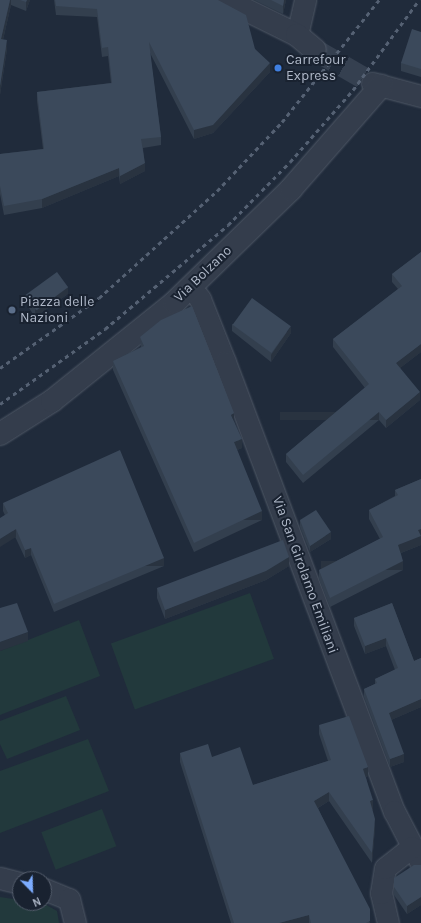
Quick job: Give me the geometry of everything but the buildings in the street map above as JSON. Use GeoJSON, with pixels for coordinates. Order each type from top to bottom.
{"type":"FeatureCollection","features":[{"type":"Feature","properties":{"kind":"street"},"geometry":{"type":"LineString","coordinates":[[226,0],[297,35],[315,50]]}},
{"type":"Feature","properties":{"kind":"street"},"geometry":{"type":"LineString","coordinates":[[297,35],[305,0]]}},
{"type":"Feature","properties":{"kind":"street"},"geometry":{"type":"LineString","coordinates":[[376,84],[421,96]]}},
{"type":"Feature","properties":{"kind":"street","name":"Via Bolzano"},"geometry":{"type":"LineString","coordinates":[[0,434],[52,401],[191,287],[291,189],[376,84]]}},
{"type":"Feature","properties":{"kind":"street","name":"Via San Girolamo Emiliani"},"geometry":{"type":"LineString","coordinates":[[191,287],[200,299],[225,362],[394,811],[417,855]]}},
{"type":"Feature","properties":{"kind":"street"},"geometry":{"type":"LineString","coordinates":[[388,923],[381,893],[385,868],[417,855]]}},
{"type":"Feature","properties":{"kind":"street"},"geometry":{"type":"LineString","coordinates":[[0,878],[12,881]]}},
{"type":"Feature","properties":{"kind":"street"},"geometry":{"type":"LineString","coordinates":[[52,892],[69,899],[75,923]]}},
{"type":"Feature","properties":{"kind":"green space"},"geometry":{"type":"Polygon","coordinates":[[[250,593],[274,659],[135,709],[111,644],[250,593]]]}},
{"type":"Feature","properties":{"kind":"green space"},"geometry":{"type":"Polygon","coordinates":[[[79,620],[100,676],[0,715],[0,651],[79,620]]]}},
{"type":"Feature","properties":{"kind":"green space"},"geometry":{"type":"Polygon","coordinates":[[[66,696],[80,730],[7,759],[0,744],[0,721],[66,696]]]}},
{"type":"Feature","properties":{"kind":"green space"},"geometry":{"type":"Polygon","coordinates":[[[88,739],[109,791],[0,833],[0,771],[88,739]]]}},
{"type":"Feature","properties":{"kind":"green space"},"geometry":{"type":"Polygon","coordinates":[[[102,809],[116,846],[56,870],[41,832],[102,809]]]}},
{"type":"Feature","properties":{"kind":"green space"},"geometry":{"type":"Polygon","coordinates":[[[0,897],[12,899],[12,911],[52,911],[52,908],[57,911],[59,923],[0,923],[0,897]]]}},
{"type":"Feature","properties":{"kind":"tunnel"},"geometry":{"type":"LineString","coordinates":[[315,50],[372,83]]}},
{"type":"Feature","properties":{"kind":"railway"},"geometry":{"type":"LineString","coordinates":[[0,368],[99,298],[217,191],[282,122],[379,0]]}},
{"type":"Feature","properties":{"kind":"railway"},"geometry":{"type":"LineString","coordinates":[[0,404],[105,329],[228,225],[290,162],[353,90],[419,0]]}},
{"type":"Feature","properties":{"kind":"place","name":"Carrefour Express"},"geometry":{"type":"Point","coordinates":[278,68]}},
{"type":"Feature","properties":{"kind":"place","name":"Piazza delle Nazioni"},"geometry":{"type":"Point","coordinates":[12,310]}}]}
